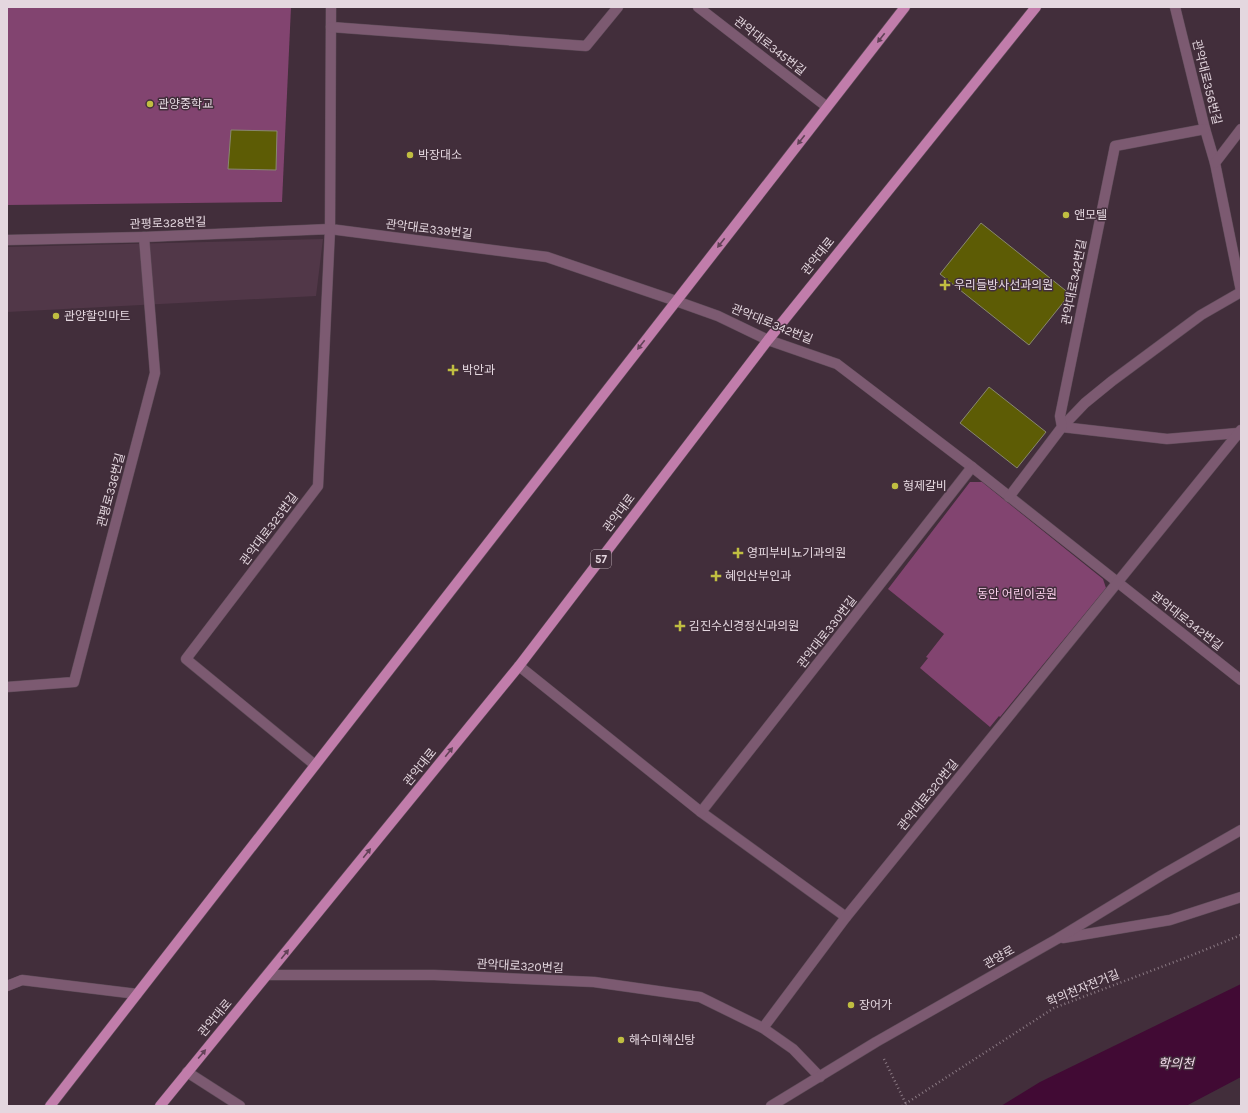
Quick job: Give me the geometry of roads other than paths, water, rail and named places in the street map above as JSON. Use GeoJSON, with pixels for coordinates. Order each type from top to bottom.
{"type":"FeatureCollection","features":[{"type":"Feature","properties":{"kind":"main road"},"geometry":{"type":"LineString","coordinates":[[50,1106],[905,7]]}},
{"type":"Feature","properties":{"kind":"main road","name":"관악대로"},"geometry":{"type":"LineString","coordinates":[[160,1106],[519,666],[768,340],[1036,7]]}},
{"type":"Feature","properties":{"kind":"street"},"geometry":{"type":"LineString","coordinates":[[330,229],[331,7]]}},
{"type":"Feature","properties":{"kind":"street"},"geometry":{"type":"LineString","coordinates":[[331,26],[586,46],[618,7]]}},
{"type":"Feature","properties":{"kind":"street","name":"관악대로345번길"},"geometry":{"type":"LineString","coordinates":[[698,7],[827,107]]}},
{"type":"Feature","properties":{"kind":"street","name":"관악대로356번길"},"geometry":{"type":"LineString","coordinates":[[1175,7],[1205,129],[1216,163],[1241,292]]}},
{"type":"Feature","properties":{"kind":"street","name":"관악대로342번길"},"geometry":{"type":"LineString","coordinates":[[1062,427],[1060,416],[1115,146],[1205,129]]}},
{"type":"Feature","properties":{"kind":"street","name":"관악대로356번길"},"geometry":{"type":"LineString","coordinates":[[1216,163],[1241,129]]}},
{"type":"Feature","properties":{"kind":"street","name":"관평로328번길"},"geometry":{"type":"LineString","coordinates":[[7,240],[144,237],[330,229]]}},
{"type":"Feature","properties":{"kind":"street","name":"관악대로339번길"},"geometry":{"type":"LineString","coordinates":[[330,229],[547,257],[718,316]]}},
{"type":"Feature","properties":{"kind":"street","name":"관악대로325번길"},"geometry":{"type":"LineString","coordinates":[[315,765],[186,659],[318,486],[330,229]]}},
{"type":"Feature","properties":{"kind":"street","name":"관평로336번길"},"geometry":{"type":"LineString","coordinates":[[7,684],[74,682],[155,373],[144,237]]}},
{"type":"Feature","properties":{"kind":"street"},"geometry":{"type":"LineString","coordinates":[[1009,496],[1062,427],[1085,402],[1200,315],[1241,292]]}},
{"type":"Feature","properties":{"kind":"street","name":"관악대로342번길"},"geometry":{"type":"LineString","coordinates":[[718,316],[768,340],[837,364],[1009,496],[1241,680]]}},
{"type":"Feature","properties":{"kind":"street"},"geometry":{"type":"LineString","coordinates":[[1062,427],[1167,439],[1240,433]]}},
{"type":"Feature","properties":{"kind":"street"},"geometry":{"type":"LineString","coordinates":[[1118,582],[1240,433]]}},
{"type":"Feature","properties":{"kind":"street","name":"관악대로330번길"},"geometry":{"type":"LineString","coordinates":[[702,812],[972,468]]}},
{"type":"Feature","properties":{"kind":"street","name":"관악대로320번길"},"geometry":{"type":"LineString","coordinates":[[763,1028],[846,917],[1118,582]]}},
{"type":"Feature","properties":{"kind":"street"},"geometry":{"type":"LineString","coordinates":[[519,666],[702,812],[846,917]]}},
{"type":"Feature","properties":{"kind":"street","name":"관양로"},"geometry":{"type":"LineString","coordinates":[[771,1106],[820,1078],[876,1042],[1057,939],[1162,875],[1241,830]]}},
{"type":"Feature","properties":{"kind":"street"},"geometry":{"type":"LineString","coordinates":[[1057,939],[1170,920],[1241,897]]}},
{"type":"Feature","properties":{"kind":"street","name":"관악대로320번길"},"geometry":{"type":"LineString","coordinates":[[268,975],[434,975],[594,982],[700,997],[763,1028],[793,1049],[820,1078]]}},
{"type":"Feature","properties":{"kind":"street"},"geometry":{"type":"LineString","coordinates":[[7,986],[22,980],[137,994]]}},
{"type":"Feature","properties":{"kind":"street"},"geometry":{"type":"LineString","coordinates":[[187,1072],[240,1106]]}},
{"type":"Feature","properties":{"kind":"water","name":"학의천"},"geometry":{"type":"Polygon","coordinates":[[[1241,984],[1241,1077],[1186,1106],[1001,1106],[1040,1082],[1241,984]]]}},
{"type":"Feature","properties":{"kind":"place","name":"관양중학교"},"geometry":{"type":"Point","coordinates":[150,104]}},
{"type":"Feature","properties":{"kind":"place","name":"박장대소"},"geometry":{"type":"Point","coordinates":[410,155]}},
{"type":"Feature","properties":{"kind":"place","name":"앤모텔"},"geometry":{"type":"Point","coordinates":[1066,215]}},
{"type":"Feature","properties":{"kind":"place","name":"우리들방사선과의원"},"geometry":{"type":"Point","coordinates":[945,285]}},
{"type":"Feature","properties":{"kind":"place","name":"관양할인마트"},"geometry":{"type":"Point","coordinates":[56,316]}},
{"type":"Feature","properties":{"kind":"place","name":"박안과"},"geometry":{"type":"Point","coordinates":[453,370]}},
{"type":"Feature","properties":{"kind":"place","name":"형제갈비"},"geometry":{"type":"Point","coordinates":[895,486]}},
{"type":"Feature","properties":{"kind":"place","name":"영피부비뇨기과의원"},"geometry":{"type":"Point","coordinates":[738,553]}},
{"type":"Feature","properties":{"kind":"place","name":"혜인산부인과"},"geometry":{"type":"Point","coordinates":[716,576]}},
{"type":"Feature","properties":{"kind":"place","name":"김진수신경정신과의원"},"geometry":{"type":"Point","coordinates":[680,626]}},
{"type":"Feature","properties":{"kind":"place","name":"장어가"},"geometry":{"type":"Point","coordinates":[851,1005]}},
{"type":"Feature","properties":{"kind":"place","name":"해수미해신탕"},"geometry":{"type":"Point","coordinates":[621,1040]}},
{"type":"Feature","properties":{"kind":"park label","name":"동안 어린이공원"},"geometry":{"type":"Point","coordinates":[1017,594]}}]}
